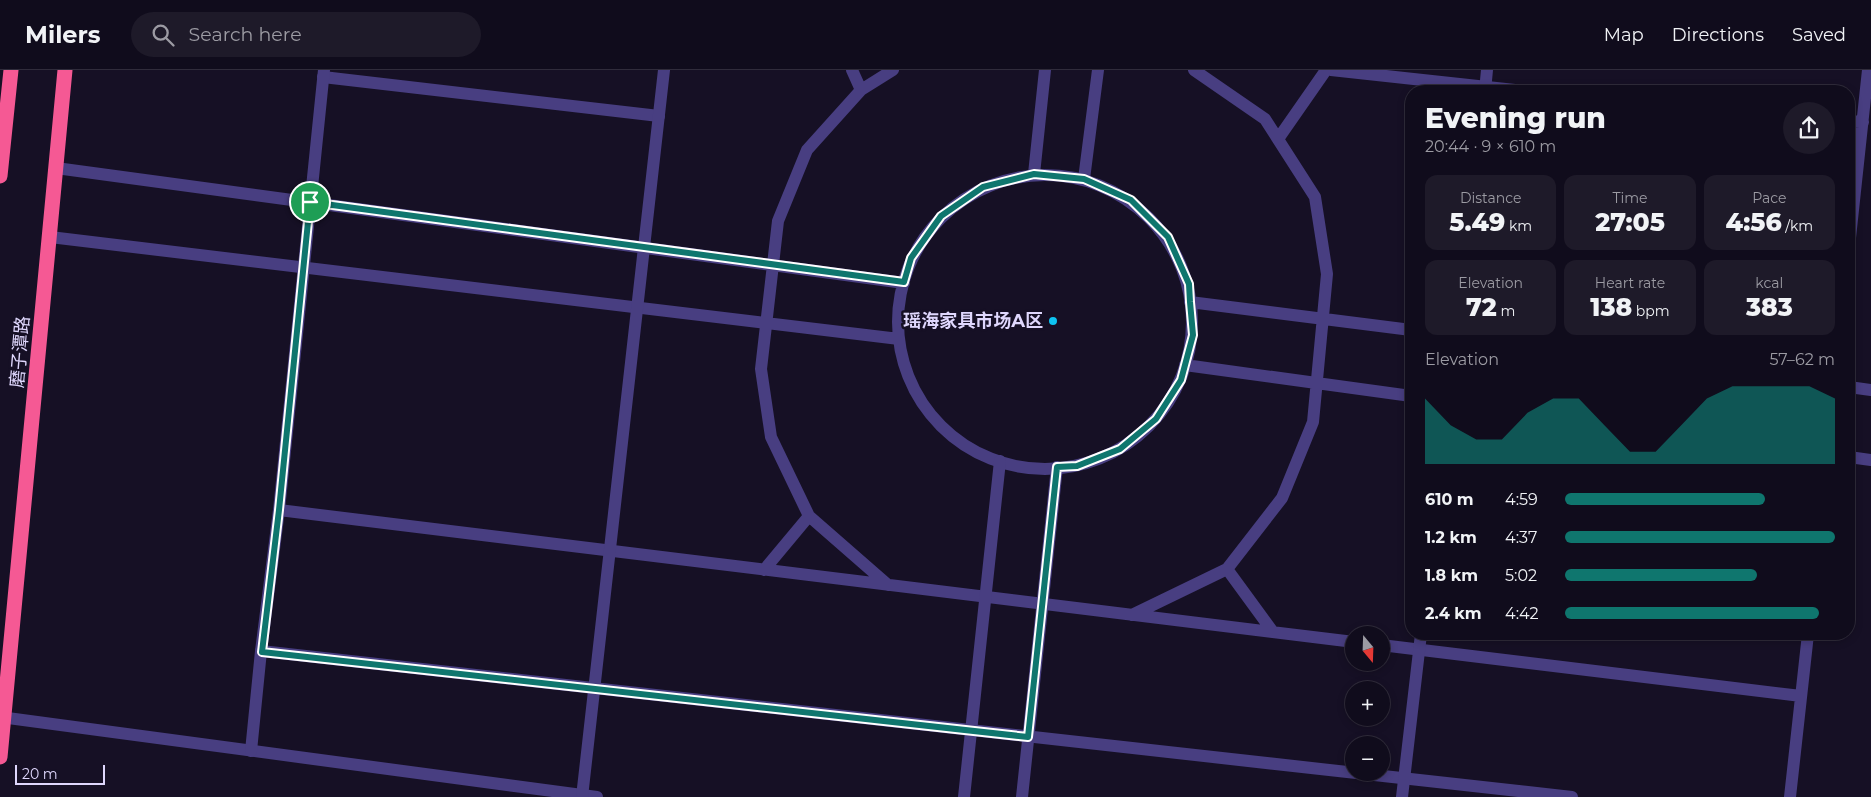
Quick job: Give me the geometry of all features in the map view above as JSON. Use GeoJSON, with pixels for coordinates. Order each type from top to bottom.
{"type":"FeatureCollection","features":[{"type":"Feature","properties":{"kind":"highway"},"geometry":{"type":"LineString","coordinates":[[0,176],[8,70]]}},
{"type":"Feature","properties":{"kind":"highway","name":"磨子潭路"},"geometry":{"type":"LineString","coordinates":[[0,757],[2,717],[65,70]]}},
{"type":"Feature","properties":{"kind":"street"},"geometry":{"type":"LineString","coordinates":[[582,796],[664,70]]}},
{"type":"Feature","properties":{"kind":"street"},"geometry":{"type":"LineString","coordinates":[[852,70],[861,90]]}},
{"type":"Feature","properties":{"kind":"street"},"geometry":{"type":"LineString","coordinates":[[888,585],[809,516],[771,437],[761,369],[778,222],[807,150],[861,90],[893,70]]}},
{"type":"Feature","properties":{"kind":"street"},"geometry":{"type":"LineString","coordinates":[[1034,174],[1046,70]]}},
{"type":"Feature","properties":{"kind":"street"},"geometry":{"type":"LineString","coordinates":[[1084,179],[1098,70]]}},
{"type":"Feature","properties":{"kind":"street"},"geometry":{"type":"LineString","coordinates":[[1132,615],[1227,569],[1282,498],[1313,422],[1327,274],[1315,197],[1265,118],[1194,70]]}},
{"type":"Feature","properties":{"kind":"street"},"geometry":{"type":"LineString","coordinates":[[1278,139],[1326,70]]}},
{"type":"Feature","properties":{"kind":"street"},"geometry":{"type":"LineString","coordinates":[[1331,70],[1446,85]]}},
{"type":"Feature","properties":{"kind":"street"},"geometry":{"type":"LineString","coordinates":[[1486,85],[1487,70]]}},
{"type":"Feature","properties":{"kind":"street"},"geometry":{"type":"LineString","coordinates":[[1855,193],[1868,70]]}},
{"type":"Feature","properties":{"kind":"street"},"geometry":{"type":"LineString","coordinates":[[251,751],[279,510],[323,74],[658,116]]}},
{"type":"Feature","properties":{"kind":"street"},"geometry":{"type":"LineString","coordinates":[[1855,121],[1863,122]]}},
{"type":"Feature","properties":{"kind":"street"},"geometry":{"type":"LineString","coordinates":[[56,168],[904,282]]}},
{"type":"Feature","properties":{"kind":"street"},"geometry":{"type":"LineString","coordinates":[[1034,174],[1084,179],[1131,200],[1168,237],[1189,284],[1193,335],[1181,380],[1156,419],[1120,449],[1077,466],[1030,469],[985,457],[947,432],[917,397],[900,354],[897,308],[911,258],[941,216],[983,187],[1034,174]]}},
{"type":"Feature","properties":{"kind":"street"},"geometry":{"type":"LineString","coordinates":[[50,237],[899,339]]}},
{"type":"Feature","properties":{"kind":"street"},"geometry":{"type":"LineString","coordinates":[[1190,302],[1405,329]]}},
{"type":"Feature","properties":{"kind":"street"},"geometry":{"type":"LineString","coordinates":[[1185,365],[1405,395]]}},
{"type":"Feature","properties":{"kind":"street"},"geometry":{"type":"LineString","coordinates":[[1855,388],[1871,390]]}},
{"type":"Feature","properties":{"kind":"street"},"geometry":{"type":"LineString","coordinates":[[1855,458],[1871,460]]}},
{"type":"Feature","properties":{"kind":"street"},"geometry":{"type":"LineString","coordinates":[[964,797],[1000,461]]}},
{"type":"Feature","properties":{"kind":"street"},"geometry":{"type":"LineString","coordinates":[[1022,797],[1057,467]]}},
{"type":"Feature","properties":{"kind":"street"},"geometry":{"type":"LineString","coordinates":[[279,510],[1345,641]]}},
{"type":"Feature","properties":{"kind":"street"},"geometry":{"type":"LineString","coordinates":[[764,570],[809,516]]}},
{"type":"Feature","properties":{"kind":"street"},"geometry":{"type":"LineString","coordinates":[[1227,569],[1273,632]]}},
{"type":"Feature","properties":{"kind":"street"},"geometry":{"type":"LineString","coordinates":[[1402,797],[1421,640]]}},
{"type":"Feature","properties":{"kind":"street"},"geometry":{"type":"LineString","coordinates":[[1790,797],[1807,640]]}},
{"type":"Feature","properties":{"kind":"street"},"geometry":{"type":"LineString","coordinates":[[1390,646],[1801,696]]}},
{"type":"Feature","properties":{"kind":"street"},"geometry":{"type":"LineString","coordinates":[[262,652],[1572,797]]}},
{"type":"Feature","properties":{"kind":"street"},"geometry":{"type":"LineString","coordinates":[[2,717],[597,797]]}},
{"type":"Feature","properties":{"kind":"place","name":"瑶海家具市场A区"},"geometry":{"type":"Point","coordinates":[1053,321]}},
{"type":"Feature","properties":{"kind":"route"},"geometry":{"type":"LineString","coordinates":[[1034,174],[1084,179],[1131,200],[1168,237],[1189,284],[1193,335],[1181,380],[1156,419],[1120,449],[1077,466],[1057,467],[1028,737],[262,652],[279,510],[310,202],[904,282],[911,258],[941,216],[983,187],[1034,174]]}}]}
